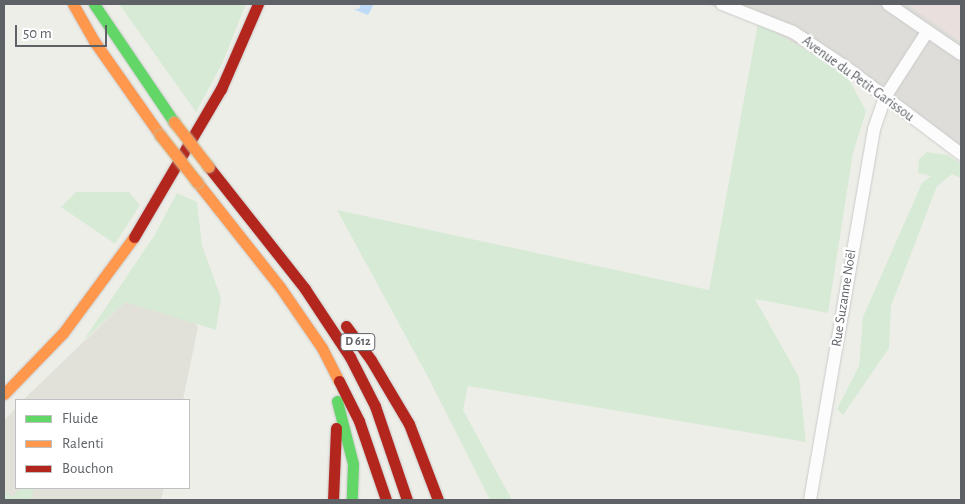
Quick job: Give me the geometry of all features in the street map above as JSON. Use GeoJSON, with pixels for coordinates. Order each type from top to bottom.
{"type":"FeatureCollection","features":[{"type":"Feature","properties":{"kind":"main road","name":"D 612"},"geometry":{"type":"LineString","coordinates":[[73,4],[103,55],[160,135],[299,313],[342,384],[375,461],[386,500]]}},
{"type":"Feature","properties":{"kind":"main road","name":"D 612"},"geometry":{"type":"LineString","coordinates":[[94,4],[131,63],[174,122],[314,302],[350,357],[375,406],[395,456],[407,500]]}},
{"type":"Feature","properties":{"kind":"main road"},"geometry":{"type":"LineString","coordinates":[[4,394],[64,333],[127,249],[221,89],[258,4]]}},
{"type":"Feature","properties":{"kind":"main road","name":"D 612"},"geometry":{"type":"LineString","coordinates":[[246,213],[294,262],[336,313],[371,360],[409,424],[438,500]]}},
{"type":"Feature","properties":{"kind":"main road","name":"D 612"},"geometry":{"type":"LineString","coordinates":[[299,313],[334,394],[353,464],[352,500]]}},
{"type":"Feature","properties":{"kind":"main road","name":"D 612"},"geometry":{"type":"LineString","coordinates":[[333,500],[334,394]]}},
{"type":"Feature","properties":{"kind":"street","name":"Avenue du Petit Garissou"},"geometry":{"type":"LineString","coordinates":[[722,4],[793,32],[848,68],[961,154]]}},
{"type":"Feature","properties":{"kind":"street"},"geometry":{"type":"LineString","coordinates":[[888,4],[961,54]]}},
{"type":"Feature","properties":{"kind":"street","name":"Rue Suzanne Noël"},"geometry":{"type":"LineString","coordinates":[[810,500],[867,163],[885,97],[928,32]]}},
{"type":"Feature","properties":{"kind":"shaded area"},"geometry":{"type":"Polygon","coordinates":[[[707,4],[961,4],[961,152],[859,80],[758,23],[707,4]]]}},
{"type":"Feature","properties":{"kind":"shaded area"},"geometry":{"type":"Polygon","coordinates":[[[907,4],[961,4],[961,42],[907,4]]]}},
{"type":"Feature","properties":{"kind":"shaded area"},"geometry":{"type":"Polygon","coordinates":[[[125,302],[192,320],[198,327],[183,399],[24,399],[125,302]]]}},
{"type":"Feature","properties":{"kind":"shaded area"},"geometry":{"type":"Polygon","coordinates":[[[15,409],[15,489],[164,489],[161,500],[4,500],[4,421],[15,409]]]}},
{"type":"Feature","properties":{"kind":"green space"},"geometry":{"type":"Polygon","coordinates":[[[119,4],[246,4],[222,64],[196,112],[119,4]]]}},
{"type":"Feature","properties":{"kind":"green space"},"geometry":{"type":"Polygon","coordinates":[[[758,23],[845,72],[866,111],[853,153],[828,313],[755,299],[799,377],[806,442],[468,386],[463,410],[512,500],[490,500],[428,377],[337,210],[709,290],[758,23]]]}},
{"type":"Feature","properties":{"kind":"green space"},"geometry":{"type":"Polygon","coordinates":[[[927,152],[948,155],[961,164],[961,178],[952,174],[937,186],[891,306],[889,348],[843,415],[837,409],[859,366],[863,317],[922,183],[931,176],[918,173],[919,159],[927,152]]]}},
{"type":"Feature","properties":{"kind":"green space"},"geometry":{"type":"Polygon","coordinates":[[[76,192],[129,192],[140,205],[115,244],[61,207],[76,192]]]}},
{"type":"Feature","properties":{"kind":"green space"},"geometry":{"type":"Polygon","coordinates":[[[177,193],[197,202],[202,245],[221,298],[216,330],[125,302],[83,341],[154,236],[177,193]]]}},
{"type":"Feature","properties":{"kind":"green space"},"geometry":{"type":"Polygon","coordinates":[[[20,489],[35,489],[30,500],[4,500],[4,492],[12,497],[20,489]]]}},
{"type":"Feature","properties":{"kind":"water"},"geometry":{"type":"Polygon","coordinates":[[[361,4],[374,4],[368,15],[353,9],[359,9],[361,4]]]}},
{"type":"Feature","properties":{"kind":"traffic: fast"},"geometry":{"type":"LineString","coordinates":[[94,4],[174,122]]}},
{"type":"Feature","properties":{"kind":"traffic: fast"},"geometry":{"type":"LineString","coordinates":[[337,401],[353,464],[352,500]]}},
{"type":"Feature","properties":{"kind":"traffic: slow"},"geometry":{"type":"LineString","coordinates":[[73,4],[94,41],[160,135]]}},
{"type":"Feature","properties":{"kind":"traffic: slow"},"geometry":{"type":"LineString","coordinates":[[174,122],[208,166]]}},
{"type":"Feature","properties":{"kind":"traffic: slow"},"geometry":{"type":"LineString","coordinates":[[160,135],[197,182]]}},
{"type":"Feature","properties":{"kind":"traffic: slow"},"geometry":{"type":"LineString","coordinates":[[197,182],[280,287],[322,348],[339,381]]}},
{"type":"Feature","properties":{"kind":"traffic: slow"},"geometry":{"type":"LineString","coordinates":[[4,394],[63,333],[134,237]]}},
{"type":"Feature","properties":{"kind":"traffic: jam"},"geometry":{"type":"LineString","coordinates":[[134,237],[221,89],[258,4]]}},
{"type":"Feature","properties":{"kind":"traffic: jam"},"geometry":{"type":"LineString","coordinates":[[208,166],[305,289],[350,357],[375,406],[407,500]]}},
{"type":"Feature","properties":{"kind":"traffic: jam"},"geometry":{"type":"LineString","coordinates":[[346,326],[371,360],[409,424],[438,500]]}},
{"type":"Feature","properties":{"kind":"traffic: jam"},"geometry":{"type":"LineString","coordinates":[[339,381],[359,421],[386,500]]}},
{"type":"Feature","properties":{"kind":"traffic: jam"},"geometry":{"type":"LineString","coordinates":[[333,500],[336,428]]}}]}
